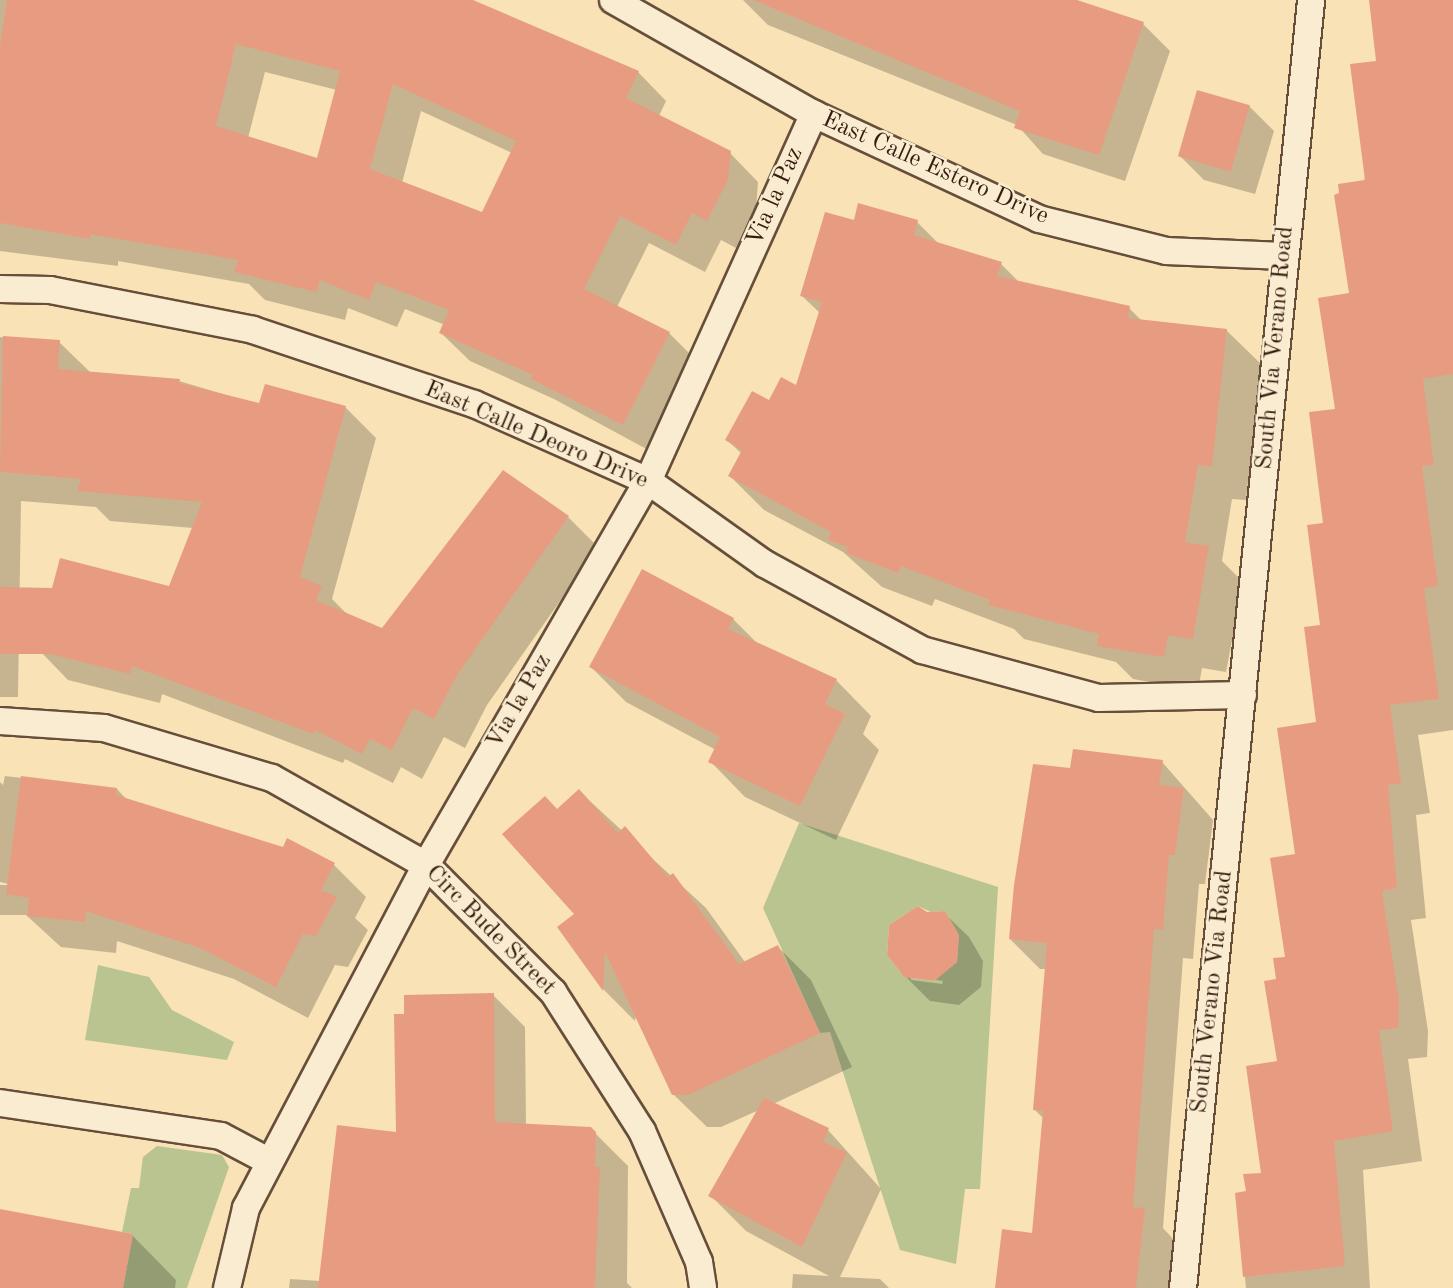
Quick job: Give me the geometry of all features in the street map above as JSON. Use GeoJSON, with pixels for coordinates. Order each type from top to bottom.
{"type":"FeatureCollection","features":[{"type":"Feature","properties":{"kind":"lane","name":"East Calle Estero Drive"},"geometry":{"type":"LineString","coordinates":[[613,0],[814,114],[1039,219],[1166,251],[1284,256]]}},
{"type":"Feature","properties":{"kind":"lane","name":"South Via Verano Road"},"geometry":{"type":"LineString","coordinates":[[1243,695],[1311,0]]}},
{"type":"Feature","properties":{"kind":"lane","name":"Via la Paz"},"geometry":{"type":"LineString","coordinates":[[227,1288],[246,1208],[426,864],[648,481],[814,114]]}},
{"type":"Feature","properties":{"kind":"lane","name":"East Calle Deoro Drive"},"geometry":{"type":"LineString","coordinates":[[0,289],[50,289],[253,330],[474,404],[648,481],[765,564],[922,650],[1099,698],[1243,695]]}},
{"type":"Feature","properties":{"kind":"lane","name":"South Verano Via Road"},"geometry":{"type":"LineString","coordinates":[[1183,1288],[1243,695]]}},
{"type":"Feature","properties":{"kind":"lane","name":"Circ Bude Street"},"geometry":{"type":"LineString","coordinates":[[0,721],[104,728],[272,778],[426,864],[553,992],[642,1131],[699,1262],[703,1288]]}},
{"type":"Feature","properties":{"kind":"lane"},"geometry":{"type":"LineString","coordinates":[[0,1103],[222,1136],[270,1162]]}},
{"type":"Feature","properties":{"kind":"green space"},"geometry":{"type":"Polygon","coordinates":[[[799,823],[998,887],[980,1189],[965,1189],[956,1264],[900,1250],[830,1032],[820,1033],[763,908],[799,823]],[[918,906],[889,925],[887,955],[904,977],[934,981],[957,962],[959,935],[945,911],[931,912],[918,906]]]}},
{"type":"Feature","properties":{"kind":"green space"},"geometry":{"type":"Polygon","coordinates":[[[98,965],[149,977],[172,1010],[234,1042],[227,1060],[85,1040],[98,965]]]}},
{"type":"Feature","properties":{"kind":"green space"},"geometry":{"type":"Polygon","coordinates":[[[157,1146],[222,1155],[229,1167],[187,1288],[123,1288],[133,1234],[122,1232],[131,1188],[139,1188],[143,1157],[157,1146]]]}},
{"type":"Feature","properties":{"kind":"building"},"geometry":{"type":"Polygon","coordinates":[[[7,0],[473,0],[639,71],[626,98],[731,151],[728,180],[707,221],[692,213],[676,245],[620,216],[584,289],[670,332],[623,425],[531,379],[533,375],[439,333],[449,310],[376,282],[369,300],[320,280],[316,292],[234,272],[238,260],[90,234],[90,239],[0,223],[0,46],[7,0]],[[236,44],[216,126],[317,158],[340,71],[236,44]],[[393,84],[370,169],[482,212],[516,141],[393,84]]]}},
{"type":"Feature","properties":{"kind":"building"},"geometry":{"type":"Polygon","coordinates":[[[753,0],[1077,0],[1144,22],[1099,155],[1014,128],[1020,111],[753,0]]]}},
{"type":"Feature","properties":{"kind":"building"},"geometry":{"type":"Polygon","coordinates":[[[1369,0],[1453,0],[1453,374],[1423,379],[1434,465],[1422,466],[1438,586],[1424,588],[1439,699],[1390,705],[1401,784],[1388,785],[1397,888],[1382,891],[1399,1001],[1398,1028],[1379,1030],[1393,1131],[1334,1141],[1345,1266],[1243,1277],[1235,1193],[1246,1191],[1243,1174],[1261,1173],[1246,1066],[1277,1061],[1264,981],[1276,979],[1273,958],[1285,957],[1270,858],[1295,854],[1277,728],[1316,722],[1304,627],[1320,625],[1307,525],[1323,523],[1309,412],[1335,409],[1318,298],[1349,293],[1334,195],[1339,193],[1338,184],[1365,180],[1350,64],[1376,61],[1369,0]]]}},
{"type":"Feature","properties":{"kind":"building"},"geometry":{"type":"Polygon","coordinates":[[[1197,90],[1250,105],[1231,171],[1178,156],[1197,90]]]}},
{"type":"Feature","properties":{"kind":"building"},"geometry":{"type":"Polygon","coordinates":[[[858,203],[918,220],[914,235],[1002,262],[997,276],[1130,306],[1128,318],[1227,329],[1212,467],[1198,465],[1185,542],[1209,546],[1193,639],[1168,635],[1164,657],[1097,646],[1099,634],[988,605],[990,600],[901,566],[898,573],[846,553],[848,547],[828,540],[831,532],[728,476],[742,450],[725,440],[752,391],[769,400],[781,377],[796,385],[822,302],[800,296],[825,212],[854,220],[858,203]]]}},
{"type":"Feature","properties":{"kind":"building"},"geometry":{"type":"Polygon","coordinates":[[[3,336],[60,340],[58,369],[180,379],[179,383],[259,403],[265,384],[346,406],[300,577],[322,586],[316,600],[382,628],[503,470],[569,516],[457,675],[434,719],[413,708],[392,750],[370,739],[362,754],[315,730],[313,734],[132,666],[130,674],[50,654],[0,654],[0,587],[52,588],[60,558],[169,586],[202,502],[77,491],[81,479],[0,472],[3,336]]]}},
{"type":"Feature","properties":{"kind":"building"},"geometry":{"type":"Polygon","coordinates":[[[642,569],[734,618],[728,629],[837,679],[825,704],[845,714],[800,806],[708,762],[720,737],[589,667],[642,569]]]}},
{"type":"Feature","properties":{"kind":"building"},"geometry":{"type":"Polygon","coordinates":[[[1073,749],[1163,760],[1159,785],[1184,788],[1175,855],[1169,855],[1163,930],[1154,929],[1133,1207],[1145,1208],[1136,1288],[995,1288],[1002,1229],[1032,1233],[1043,1111],[1033,1110],[1047,943],[1009,939],[1014,885],[1033,764],[1070,768],[1073,749]]]}},
{"type":"Feature","properties":{"kind":"building"},"geometry":{"type":"Polygon","coordinates":[[[21,776],[117,788],[116,795],[283,847],[287,838],[335,863],[321,890],[337,897],[316,936],[303,934],[276,987],[200,948],[86,911],[85,922],[27,916],[29,898],[6,894],[21,776]]]}},
{"type":"Feature","properties":{"kind":"building"},"geometry":{"type":"Polygon","coordinates":[[[579,789],[618,833],[625,826],[668,877],[673,873],[739,964],[778,945],[820,1033],[688,1095],[672,1095],[605,952],[603,991],[557,927],[574,914],[502,834],[545,796],[557,809],[579,789]]]}},
{"type":"Feature","properties":{"kind":"building"},"geometry":{"type":"Polygon","coordinates":[[[918,906],[927,912],[945,911],[959,935],[957,962],[934,981],[904,977],[887,955],[889,925],[918,906]]]}},
{"type":"Feature","properties":{"kind":"building"},"geometry":{"type":"Polygon","coordinates":[[[494,993],[495,1122],[591,1127],[596,1132],[595,1167],[600,1167],[595,1288],[318,1288],[337,1125],[396,1132],[394,1014],[404,1014],[404,995],[494,993]]]}},
{"type":"Feature","properties":{"kind":"building"},"geometry":{"type":"Polygon","coordinates":[[[764,1098],[829,1128],[823,1142],[847,1152],[802,1247],[708,1196],[764,1098]]]}},
{"type":"Feature","properties":{"kind":"building"},"geometry":{"type":"Polygon","coordinates":[[[0,1209],[133,1234],[123,1288],[0,1288],[0,1209]]]}}]}
